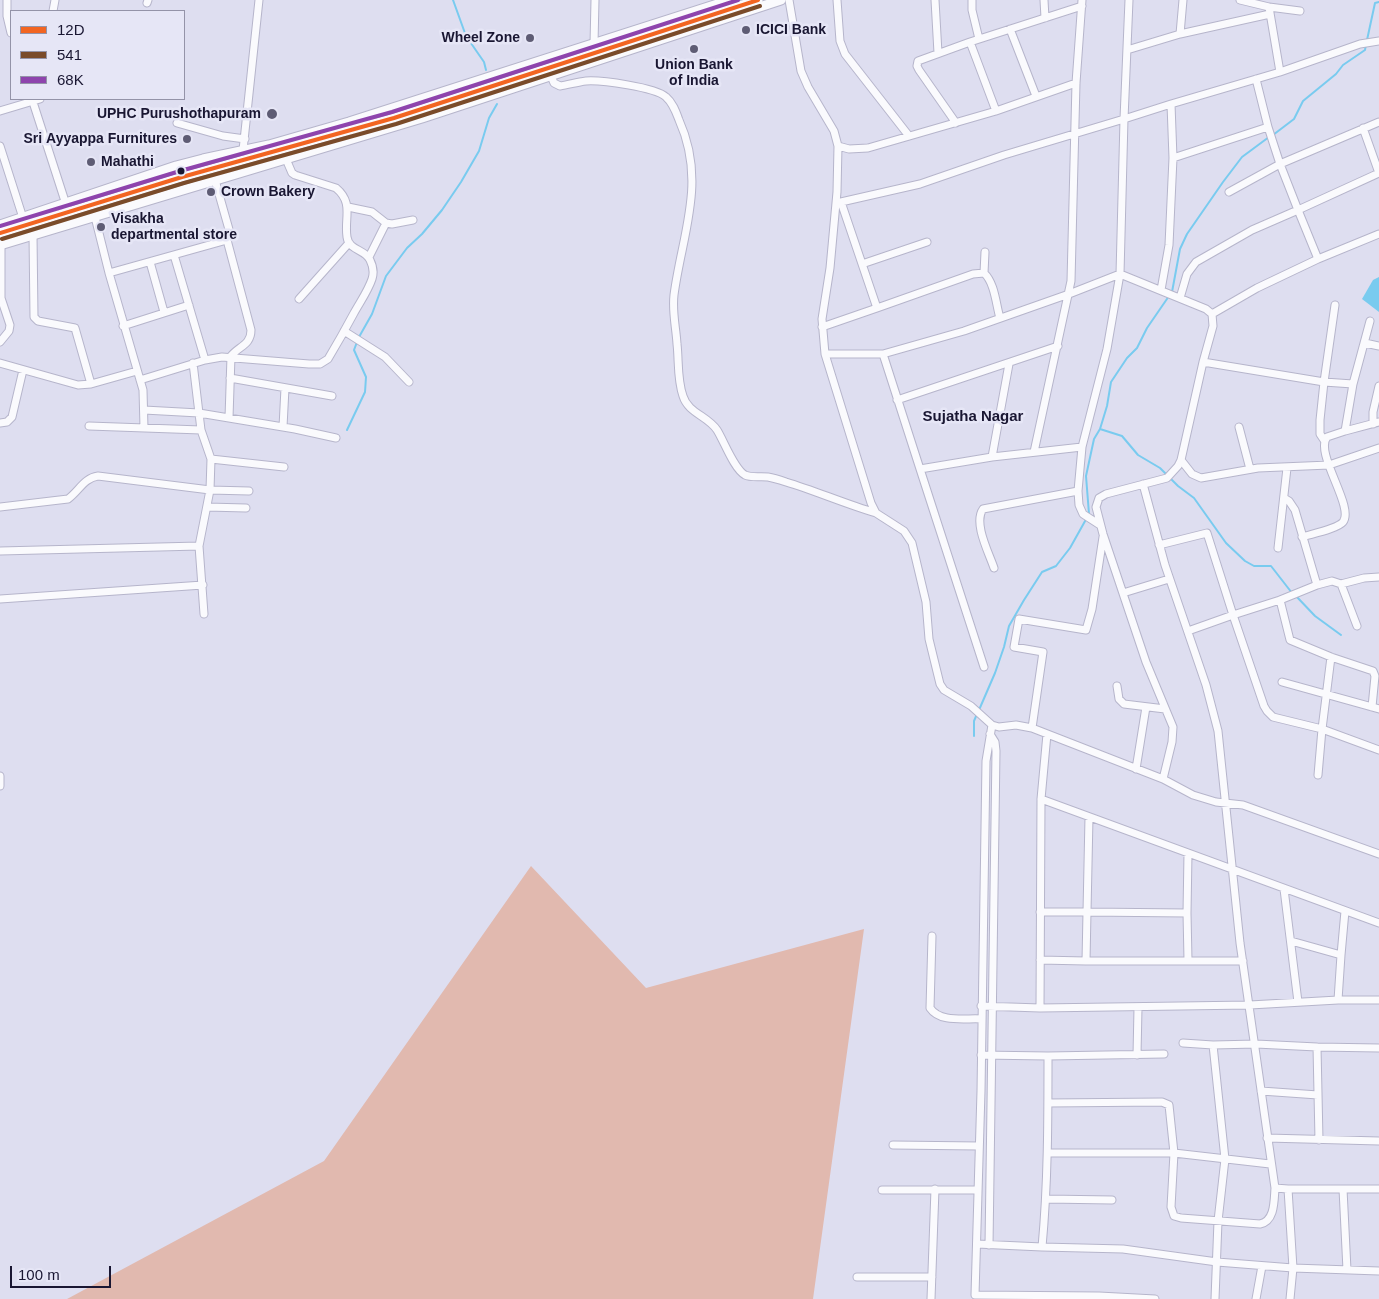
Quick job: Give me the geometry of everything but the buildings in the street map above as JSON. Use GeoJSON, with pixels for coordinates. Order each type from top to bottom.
{"type":"FeatureCollection","features":[{"type":"Feature","properties":{"kind":"main road"},"geometry":{"type":"LineString","coordinates":[[0,233],[176,166],[349,122],[730,0]]}},
{"type":"Feature","properties":{"kind":"main road"},"geometry":{"type":"LineString","coordinates":[[0,225],[394,118],[758,0]]}},
{"type":"Feature","properties":{"kind":"main road"},"geometry":{"type":"LineString","coordinates":[[1,244],[422,118],[781,0]]}},
{"type":"Feature","properties":{"kind":"street"},"geometry":{"type":"LineString","coordinates":[[7,0],[9,17]]}},
{"type":"Feature","properties":{"kind":"street"},"geometry":{"type":"LineString","coordinates":[[243,150],[259,0]]}},
{"type":"Feature","properties":{"kind":"street"},"geometry":{"type":"LineString","coordinates":[[594,44],[595,0]]}},
{"type":"Feature","properties":{"kind":"street"},"geometry":{"type":"LineString","coordinates":[[790,0],[801,71],[834,131],[838,146],[839,203],[822,327],[825,354],[871,503],[876,513]]}},
{"type":"Feature","properties":{"kind":"street"},"geometry":{"type":"LineString","coordinates":[[837,0],[840,41],[845,54],[909,136]]}},
{"type":"Feature","properties":{"kind":"street"},"geometry":{"type":"LineString","coordinates":[[935,0],[938,53]]}},
{"type":"Feature","properties":{"kind":"street"},"geometry":{"type":"LineString","coordinates":[[972,0],[972,10],[979,39]]}},
{"type":"Feature","properties":{"kind":"street"},"geometry":{"type":"LineString","coordinates":[[1044,0],[1046,18]]}},
{"type":"Feature","properties":{"kind":"street"},"geometry":{"type":"LineString","coordinates":[[1100,525],[1083,514],[1079,505],[1078,491],[1082,447],[1107,349],[1120,274],[1129,0]]}},
{"type":"Feature","properties":{"kind":"street"},"geometry":{"type":"LineString","coordinates":[[1180,34],[1183,0]]}},
{"type":"Feature","properties":{"kind":"street"},"geometry":{"type":"LineString","coordinates":[[1240,0],[1269,10]]}},
{"type":"Feature","properties":{"kind":"street"},"geometry":{"type":"LineString","coordinates":[[956,123],[917,68],[917,63],[920,60],[1046,18],[1082,3],[1076,83],[1072,263],[1069,294],[1034,452]]}},
{"type":"Feature","properties":{"kind":"street"},"geometry":{"type":"LineString","coordinates":[[1128,50],[1269,10],[1300,11]]}},
{"type":"Feature","properties":{"kind":"street"},"geometry":{"type":"LineString","coordinates":[[1269,10],[1280,72]]}},
{"type":"Feature","properties":{"kind":"street"},"geometry":{"type":"LineString","coordinates":[[1010,29],[1036,96]]}},
{"type":"Feature","properties":{"kind":"street"},"geometry":{"type":"LineString","coordinates":[[839,203],[920,184],[1074,133],[1280,72],[1362,44],[1379,41]]}},
{"type":"Feature","properties":{"kind":"street"},"geometry":{"type":"LineString","coordinates":[[970,42],[996,110]]}},
{"type":"Feature","properties":{"kind":"street"},"geometry":{"type":"LineString","coordinates":[[552,76],[554,83],[560,86],[587,81],[601,81],[656,92],[666,97],[672,104],[688,144],[690,161],[691,206],[674,294],[673,317],[678,343],[679,378],[682,396],[687,405],[703,416],[717,430],[739,469],[745,475],[770,478],[789,483],[851,506],[876,513],[904,531],[912,543],[926,602],[929,639],[940,684],[946,693],[972,706],[992,726],[1016,725],[1032,728],[1163,779],[1193,795],[1216,802],[1243,805],[1379,854]]}},
{"type":"Feature","properties":{"kind":"street"},"geometry":{"type":"LineString","coordinates":[[1256,79],[1280,164],[1318,259]]}},
{"type":"Feature","properties":{"kind":"street"},"geometry":{"type":"LineString","coordinates":[[838,146],[849,149],[868,148],[956,123],[1076,83]]}},
{"type":"Feature","properties":{"kind":"street"},"geometry":{"type":"LineString","coordinates":[[0,111],[32,100]]}},
{"type":"Feature","properties":{"kind":"street"},"geometry":{"type":"LineString","coordinates":[[35,100],[72,223]]}},
{"type":"Feature","properties":{"kind":"street"},"geometry":{"type":"LineString","coordinates":[[1162,291],[1170,245],[1173,158],[1171,104]]}},
{"type":"Feature","properties":{"kind":"street"},"geometry":{"type":"LineString","coordinates":[[1229,192],[1280,164],[1379,122]]}},
{"type":"Feature","properties":{"kind":"street"},"geometry":{"type":"LineString","coordinates":[[177,123],[223,136],[244,139]]}},
{"type":"Feature","properties":{"kind":"street"},"geometry":{"type":"LineString","coordinates":[[1178,297],[1188,274],[1196,262],[1252,230],[1379,173],[1363,128]]}},
{"type":"Feature","properties":{"kind":"street"},"geometry":{"type":"LineString","coordinates":[[1173,158],[1269,129]]}},
{"type":"Feature","properties":{"kind":"street"},"geometry":{"type":"LineString","coordinates":[[0,146],[22,218]]}},
{"type":"Feature","properties":{"kind":"street"},"geometry":{"type":"LineString","coordinates":[[140,380],[193,363],[231,356],[320,364],[328,359],[372,278],[372,265],[369,257],[352,247],[349,243],[347,236],[348,207],[345,198],[336,188],[295,175],[292,173],[286,159]]}},
{"type":"Feature","properties":{"kind":"street"},"geometry":{"type":"LineString","coordinates":[[215,180],[230,233],[227,240],[251,330],[247,344],[231,356],[230,418]]}},
{"type":"Feature","properties":{"kind":"street"},"geometry":{"type":"LineString","coordinates":[[839,203],[877,308]]}},
{"type":"Feature","properties":{"kind":"street"},"geometry":{"type":"LineString","coordinates":[[348,207],[372,212],[386,223],[392,224],[413,220]]}},
{"type":"Feature","properties":{"kind":"street"},"geometry":{"type":"LineString","coordinates":[[95,217],[123,326],[140,380],[144,398],[144,428]]}},
{"type":"Feature","properties":{"kind":"street"},"geometry":{"type":"LineString","coordinates":[[369,257],[386,223]]}},
{"type":"Feature","properties":{"kind":"street"},"geometry":{"type":"LineString","coordinates":[[1212,314],[1257,288],[1318,259],[1379,234]]}},
{"type":"Feature","properties":{"kind":"street"},"geometry":{"type":"LineString","coordinates":[[33,235],[35,320],[75,328],[91,384]]}},
{"type":"Feature","properties":{"kind":"street"},"geometry":{"type":"LineString","coordinates":[[109,273],[227,240]]}},
{"type":"Feature","properties":{"kind":"street"},"geometry":{"type":"LineString","coordinates":[[862,264],[927,242]]}},
{"type":"Feature","properties":{"kind":"street"},"geometry":{"type":"LineString","coordinates":[[298,299],[349,243]]}},
{"type":"Feature","properties":{"kind":"street"},"geometry":{"type":"LineString","coordinates":[[0,342],[9,331],[10,325],[1,298],[1,244]]}},
{"type":"Feature","properties":{"kind":"street"},"geometry":{"type":"LineString","coordinates":[[985,252],[984,273],[991,284],[1000,318]]}},
{"type":"Feature","properties":{"kind":"street"},"geometry":{"type":"LineString","coordinates":[[174,255],[205,360]]}},
{"type":"Feature","properties":{"kind":"street"},"geometry":{"type":"LineString","coordinates":[[150,262],[164,312]]}},
{"type":"Feature","properties":{"kind":"street"},"geometry":{"type":"LineString","coordinates":[[822,327],[974,274],[984,273]]}},
{"type":"Feature","properties":{"kind":"street"},"geometry":{"type":"LineString","coordinates":[[825,354],[883,354],[964,331],[1120,274],[1206,309],[1212,314],[1213,326],[1181,460],[1174,471],[1166,478],[1118,489],[1102,496],[1097,502],[1096,507],[1100,525],[1146,662],[1171,722],[1173,733],[1163,779]]}},
{"type":"Feature","properties":{"kind":"street"},"geometry":{"type":"LineString","coordinates":[[123,326],[189,305]]}},
{"type":"Feature","properties":{"kind":"street"},"geometry":{"type":"LineString","coordinates":[[1302,537],[1342,524],[1344,521],[1345,514],[1342,500],[1329,465],[1324,440],[1320,432],[1324,382],[1336,305]]}},
{"type":"Feature","properties":{"kind":"street"},"geometry":{"type":"LineString","coordinates":[[1346,431],[1353,384],[1370,321]]}},
{"type":"Feature","properties":{"kind":"street"},"geometry":{"type":"LineString","coordinates":[[344,331],[385,357],[409,382]]}},
{"type":"Feature","properties":{"kind":"street"},"geometry":{"type":"LineString","coordinates":[[1365,343],[1379,346]]}},
{"type":"Feature","properties":{"kind":"street"},"geometry":{"type":"LineString","coordinates":[[897,400],[1058,346]]}},
{"type":"Feature","properties":{"kind":"street"},"geometry":{"type":"LineString","coordinates":[[883,354],[984,667]]}},
{"type":"Feature","properties":{"kind":"street"},"geometry":{"type":"LineString","coordinates":[[1203,362],[1324,382],[1353,384]]}},
{"type":"Feature","properties":{"kind":"street"},"geometry":{"type":"LineString","coordinates":[[193,363],[201,430],[211,459],[210,490],[199,546],[204,614]]}},
{"type":"Feature","properties":{"kind":"street"},"geometry":{"type":"LineString","coordinates":[[0,364],[64,383],[78,385],[91,384],[137,370]]}},
{"type":"Feature","properties":{"kind":"street"},"geometry":{"type":"LineString","coordinates":[[992,457],[1009,364]]}},
{"type":"Feature","properties":{"kind":"street"},"geometry":{"type":"LineString","coordinates":[[0,423],[7,422],[12,417],[23,370]]}},
{"type":"Feature","properties":{"kind":"street"},"geometry":{"type":"LineString","coordinates":[[230,378],[332,396]]}},
{"type":"Feature","properties":{"kind":"street"},"geometry":{"type":"LineString","coordinates":[[1324,440],[1329,435],[1376,423],[1373,412],[1379,386]]}},
{"type":"Feature","properties":{"kind":"street"},"geometry":{"type":"LineString","coordinates":[[283,427],[285,388]]}},
{"type":"Feature","properties":{"kind":"street"},"geometry":{"type":"LineString","coordinates":[[144,410],[230,418],[336,438]]}},
{"type":"Feature","properties":{"kind":"street"},"geometry":{"type":"LineString","coordinates":[[89,426],[201,430]]}},
{"type":"Feature","properties":{"kind":"street"},"geometry":{"type":"LineString","coordinates":[[1239,427],[1250,469]]}},
{"type":"Feature","properties":{"kind":"street"},"geometry":{"type":"LineString","coordinates":[[920,469],[992,457],[1082,447]]}},
{"type":"Feature","properties":{"kind":"street"},"geometry":{"type":"LineString","coordinates":[[1181,460],[1192,474],[1198,478],[1209,478],[1264,467],[1287,468],[1329,465],[1379,448]]}},
{"type":"Feature","properties":{"kind":"street"},"geometry":{"type":"LineString","coordinates":[[211,459],[284,467]]}},
{"type":"Feature","properties":{"kind":"street"},"geometry":{"type":"LineString","coordinates":[[1278,548],[1287,468]]}},
{"type":"Feature","properties":{"kind":"street"},"geometry":{"type":"LineString","coordinates":[[0,507],[68,499],[74,495],[87,479],[98,476],[210,490],[248,491]]}},
{"type":"Feature","properties":{"kind":"street"},"geometry":{"type":"LineString","coordinates":[[1048,1102],[1162,1102],[1169,1105],[1174,1153],[1171,1207],[1174,1216],[1260,1224],[1266,1222],[1272,1212],[1275,1188],[1270,1164],[1256,1044],[1243,961],[1216,718],[1169,579],[1143,484]]}},
{"type":"Feature","properties":{"kind":"street"},"geometry":{"type":"LineString","coordinates":[[994,568],[979,524],[979,514],[983,509],[1078,491]]}},
{"type":"Feature","properties":{"kind":"street"},"geometry":{"type":"LineString","coordinates":[[1284,498],[1289,500],[1294,506],[1317,585]]}},
{"type":"Feature","properties":{"kind":"street"},"geometry":{"type":"LineString","coordinates":[[207,507],[246,508]]}},
{"type":"Feature","properties":{"kind":"street"},"geometry":{"type":"LineString","coordinates":[[1159,545],[1207,533],[1233,615],[1267,711],[1273,716],[1322,729],[1379,750]]}},
{"type":"Feature","properties":{"kind":"street"},"geometry":{"type":"LineString","coordinates":[[1032,728],[1043,652],[1014,647],[1019,619],[1086,630],[1092,609],[1103,534]]}},
{"type":"Feature","properties":{"kind":"street"},"geometry":{"type":"LineString","coordinates":[[0,551],[199,546]]}},
{"type":"Feature","properties":{"kind":"street"},"geometry":{"type":"LineString","coordinates":[[1188,631],[1280,600],[1317,585],[1332,581],[1341,584],[1364,578],[1379,577]]}},
{"type":"Feature","properties":{"kind":"street"},"geometry":{"type":"LineString","coordinates":[[1123,593],[1169,579]]}},
{"type":"Feature","properties":{"kind":"street"},"geometry":{"type":"LineString","coordinates":[[1341,584],[1357,626]]}},
{"type":"Feature","properties":{"kind":"street"},"geometry":{"type":"LineString","coordinates":[[0,598],[203,585]]}},
{"type":"Feature","properties":{"kind":"street"},"geometry":{"type":"LineString","coordinates":[[1280,600],[1290,640],[1374,672],[1375,708],[1282,682]]}},
{"type":"Feature","properties":{"kind":"street"},"geometry":{"type":"LineString","coordinates":[[1318,775],[1331,657]]}},
{"type":"Feature","properties":{"kind":"street"},"geometry":{"type":"LineString","coordinates":[[1117,686],[1121,702],[1127,706],[1165,709]]}},
{"type":"Feature","properties":{"kind":"street"},"geometry":{"type":"LineString","coordinates":[[1136,769],[1146,707]]}},
{"type":"Feature","properties":{"kind":"street"},"geometry":{"type":"LineString","coordinates":[[992,726],[986,761],[975,1297],[1155,1299]]}},
{"type":"Feature","properties":{"kind":"street"},"geometry":{"type":"LineString","coordinates":[[989,1245],[996,747],[990,734]]}},
{"type":"Feature","properties":{"kind":"street"},"geometry":{"type":"LineString","coordinates":[[1040,1008],[1041,799],[1047,734]]}},
{"type":"Feature","properties":{"kind":"street"},"geometry":{"type":"LineString","coordinates":[[0,776],[0,786]]}},
{"type":"Feature","properties":{"kind":"street"},"geometry":{"type":"LineString","coordinates":[[1041,799],[1379,923]]}},
{"type":"Feature","properties":{"kind":"street"},"geometry":{"type":"LineString","coordinates":[[1086,960],[1089,816]]}},
{"type":"Feature","properties":{"kind":"street"},"geometry":{"type":"LineString","coordinates":[[1188,853],[1188,960]]}},
{"type":"Feature","properties":{"kind":"street"},"geometry":{"type":"LineString","coordinates":[[1284,889],[1298,1002]]}},
{"type":"Feature","properties":{"kind":"street"},"geometry":{"type":"LineString","coordinates":[[1338,1000],[1340,955],[1345,911]]}},
{"type":"Feature","properties":{"kind":"street"},"geometry":{"type":"LineString","coordinates":[[1040,912],[1187,913]]}},
{"type":"Feature","properties":{"kind":"street"},"geometry":{"type":"LineString","coordinates":[[932,936],[930,1008],[936,1016],[942,1018],[981,1019]]}},
{"type":"Feature","properties":{"kind":"street"},"geometry":{"type":"LineString","coordinates":[[1290,941],[1340,955]]}},
{"type":"Feature","properties":{"kind":"street"},"geometry":{"type":"LineString","coordinates":[[1040,960],[1243,961]]}},
{"type":"Feature","properties":{"kind":"street"},"geometry":{"type":"LineString","coordinates":[[981,1006],[1138,1008],[1379,1000]]}},
{"type":"Feature","properties":{"kind":"street"},"geometry":{"type":"LineString","coordinates":[[1137,1055],[1138,1008]]}},
{"type":"Feature","properties":{"kind":"street"},"geometry":{"type":"LineString","coordinates":[[1183,1043],[1379,1048]]}},
{"type":"Feature","properties":{"kind":"street"},"geometry":{"type":"LineString","coordinates":[[1213,1045],[1225,1159],[1218,1221],[1215,1299]]}},
{"type":"Feature","properties":{"kind":"street"},"geometry":{"type":"LineString","coordinates":[[1317,1047],[1319,1140]]}},
{"type":"Feature","properties":{"kind":"street"},"geometry":{"type":"LineString","coordinates":[[981,1054],[1048,1056],[1164,1054]]}},
{"type":"Feature","properties":{"kind":"street"},"geometry":{"type":"LineString","coordinates":[[1042,1247],[1049,1154],[1048,1056]]}},
{"type":"Feature","properties":{"kind":"street"},"geometry":{"type":"LineString","coordinates":[[1261,1091],[1318,1095]]}},
{"type":"Feature","properties":{"kind":"street"},"geometry":{"type":"LineString","coordinates":[[1267,1138],[1379,1141]]}},
{"type":"Feature","properties":{"kind":"street"},"geometry":{"type":"LineString","coordinates":[[893,1145],[979,1146]]}},
{"type":"Feature","properties":{"kind":"street"},"geometry":{"type":"LineString","coordinates":[[1049,1154],[1174,1153],[1270,1164]]}},
{"type":"Feature","properties":{"kind":"street"},"geometry":{"type":"LineString","coordinates":[[1275,1188],[1379,1189]]}},
{"type":"Feature","properties":{"kind":"street"},"geometry":{"type":"LineString","coordinates":[[1288,1189],[1293,1268],[1290,1299]]}},
{"type":"Feature","properties":{"kind":"street"},"geometry":{"type":"LineString","coordinates":[[1344,1189],[1347,1270]]}},
{"type":"Feature","properties":{"kind":"street"},"geometry":{"type":"LineString","coordinates":[[882,1190],[978,1190]]}},
{"type":"Feature","properties":{"kind":"street"},"geometry":{"type":"LineString","coordinates":[[931,1299],[934,1190]]}},
{"type":"Feature","properties":{"kind":"street"},"geometry":{"type":"LineString","coordinates":[[1046,1199],[1112,1200]]}},
{"type":"Feature","properties":{"kind":"street"},"geometry":{"type":"LineString","coordinates":[[978,1202],[989,1202]]}},
{"type":"Feature","properties":{"kind":"street"},"geometry":{"type":"LineString","coordinates":[[977,1244],[1123,1249],[1262,1266],[1379,1271]]}},
{"type":"Feature","properties":{"kind":"street"},"geometry":{"type":"LineString","coordinates":[[1256,1299],[1262,1266]]}},
{"type":"Feature","properties":{"kind":"street"},"geometry":{"type":"LineString","coordinates":[[857,1277],[932,1277]]}},
{"type":"Feature","properties":{"kind":"shaded area"},"geometry":{"type":"Polygon","coordinates":[[[531,866],[646,988],[864,929],[813,1299],[67,1299],[324,1161],[531,866]]]}},
{"type":"Feature","properties":{"kind":"water"},"geometry":{"type":"Polygon","coordinates":[[[1379,277],[1379,312],[1362,299],[1373,280],[1379,277]]]}},
{"type":"Feature","properties":{"kind":"waterway"},"geometry":{"type":"LineString","coordinates":[[453,0],[466,36],[484,62],[486,70]]}},
{"type":"Feature","properties":{"kind":"waterway"},"geometry":{"type":"LineString","coordinates":[[1367,40],[1375,3],[1379,2]]}},
{"type":"Feature","properties":{"kind":"waterway"},"geometry":{"type":"LineString","coordinates":[[1273,135],[1294,119],[1303,101],[1336,74],[1343,65],[1365,50],[1366,44]]}},
{"type":"Feature","properties":{"kind":"waterway"},"geometry":{"type":"LineString","coordinates":[[359,337],[372,314],[386,276],[407,248],[422,234],[442,210],[461,182],[479,151],[489,118],[497,104]]}},
{"type":"Feature","properties":{"kind":"waterway"},"geometry":{"type":"LineString","coordinates":[[1172,292],[1180,249],[1187,234],[1242,157],[1269,137]]}},
{"type":"Feature","properties":{"kind":"waterway"},"geometry":{"type":"LineString","coordinates":[[979,710],[995,673],[1009,626],[1042,572],[1056,566],[1070,548],[1089,514],[1086,476],[1094,439],[1100,429],[1107,406],[1111,382],[1127,358],[1137,348],[1147,328],[1169,296]]}},
{"type":"Feature","properties":{"kind":"waterway"},"geometry":{"type":"LineString","coordinates":[[347,430],[365,392],[366,377],[354,350],[357,342]]}},
{"type":"Feature","properties":{"kind":"waterway"},"geometry":{"type":"LineString","coordinates":[[1100,429],[1122,436],[1138,455],[1160,468],[1178,486],[1194,498],[1226,543],[1245,561],[1254,566],[1271,566],[1292,593]]}},
{"type":"Feature","properties":{"kind":"waterway"},"geometry":{"type":"LineString","coordinates":[[1296,596],[1315,616],[1341,635]]}},
{"type":"Feature","properties":{"kind":"waterway"},"geometry":{"type":"LineString","coordinates":[[974,736],[974,721],[977,714]]}},
{"type":"Feature","properties":{"kind":"transit line","name":"68K"},"geometry":{"type":"LineString","coordinates":[[0,226],[180,171],[392,112],[738,0]]}},
{"type":"Feature","properties":{"kind":"transit line","name":"12D"},"geometry":{"type":"LineString","coordinates":[[0,233],[182,177],[394,118],[758,0]]}},
{"type":"Feature","properties":{"kind":"transit line","name":"541"},"geometry":{"type":"LineString","coordinates":[[2,239],[184,183],[396,124],[760,6]]}},
{"type":"Feature","properties":{"kind":"place","name":"ICICI Bank"},"geometry":{"type":"Point","coordinates":[746,30]}},
{"type":"Feature","properties":{"kind":"place","name":"Wheel Zone"},"geometry":{"type":"Point","coordinates":[530,38]}},
{"type":"Feature","properties":{"kind":"place","name":"Union Bank of India"},"geometry":{"type":"Point","coordinates":[694,49]}},
{"type":"Feature","properties":{"kind":"place","name":"UPHC Purushothapuram"},"geometry":{"type":"Point","coordinates":[272,114]}},
{"type":"Feature","properties":{"kind":"place","name":"Sri Ayyappa Furnitures"},"geometry":{"type":"Point","coordinates":[187,139]}},
{"type":"Feature","properties":{"kind":"place","name":"Mahathi"},"geometry":{"type":"Point","coordinates":[91,162]}},
{"type":"Feature","properties":{"kind":"place","name":"Crown Bakery"},"geometry":{"type":"Point","coordinates":[211,192]}},
{"type":"Feature","properties":{"kind":"place","name":"Visakha departmental store"},"geometry":{"type":"Point","coordinates":[101,227]}},
{"type":"Feature","properties":{"kind":"district","name":"Sujatha Nagar"},"geometry":{"type":"Point","coordinates":[973,417]}}]}
